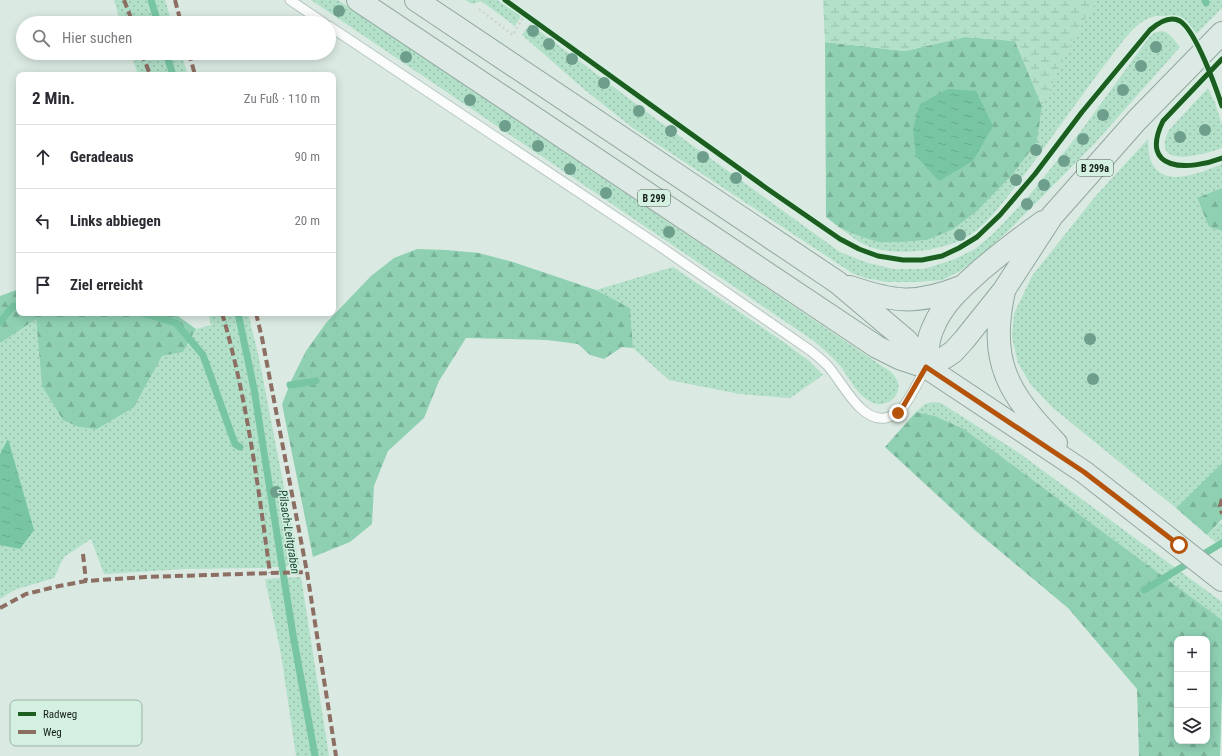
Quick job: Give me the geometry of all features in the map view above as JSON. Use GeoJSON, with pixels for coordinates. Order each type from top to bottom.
{"type":"FeatureCollection","features":[{"type":"Feature","properties":{"kind":"main road","name":"B 299"},"geometry":{"type":"LineString","coordinates":[[358,0],[877,347],[899,358],[926,367],[1084,472],[1216,575]]}},
{"type":"Feature","properties":{"kind":"main road","name":"B 299"},"geometry":{"type":"LineString","coordinates":[[416,0],[837,282],[908,341],[926,367]]}},
{"type":"Feature","properties":{"kind":"main road","name":"B 299a"},"geometry":{"type":"LineString","coordinates":[[1052,216],[1009,246],[961,287],[941,311],[932,330],[927,350],[926,367],[953,352],[1004,290],[1052,216],[1138,120],[1222,33]]}},
{"type":"Feature","properties":{"kind":"main road","name":"B 299a"},"geometry":{"type":"LineString","coordinates":[[837,282],[877,296],[904,300],[927,298],[945,294],[961,287]]}},
{"type":"Feature","properties":{"kind":"main road","name":"B 299a"},"geometry":{"type":"LineString","coordinates":[[1004,290],[1000,309],[999,328],[1001,362],[1005,374],[1015,395],[1027,411],[1084,472]]}},
{"type":"Feature","properties":{"kind":"lane"},"geometry":{"type":"LineString","coordinates":[[290,0],[314,16]]}},
{"type":"Feature","properties":{"kind":"lane"},"geometry":{"type":"LineString","coordinates":[[336,31],[651,240],[811,351],[827,365],[863,412],[873,417],[882,418],[890,417],[898,413],[926,367]]}},
{"type":"Feature","properties":{"kind":"path"},"geometry":{"type":"LineString","coordinates":[[479,9],[513,35],[525,14]]}},
{"type":"Feature","properties":{"kind":"green space"},"geometry":{"type":"Polygon","coordinates":[[[114,0],[165,0],[170,16],[119,16],[114,0]]]}},
{"type":"Feature","properties":{"kind":"green space"},"geometry":{"type":"Polygon","coordinates":[[[311,0],[338,0],[891,372],[896,378],[898,384],[896,395],[893,399],[883,404],[877,404],[866,399],[854,386],[838,363],[814,341],[311,0]]]}},
{"type":"Feature","properties":{"kind":"green space"},"geometry":{"type":"Polygon","coordinates":[[[465,0],[497,0],[521,16],[515,26],[481,1],[472,4],[465,0]]]}},
{"type":"Feature","properties":{"kind":"green space"},"geometry":{"type":"Polygon","coordinates":[[[823,0],[1097,0],[1073,39],[1042,106],[1015,41],[965,37],[905,51],[825,42],[823,0]]]}},
{"type":"Feature","properties":{"kind":"green space"},"geometry":{"type":"Polygon","coordinates":[[[1097,0],[1222,0],[1222,8],[1192,38],[1176,21],[1164,16],[1156,16],[1148,19],[1134,28],[1101,69],[1003,203],[981,227],[965,238],[942,247],[929,250],[902,252],[889,251],[876,249],[865,245],[840,228],[878,242],[927,240],[952,230],[977,211],[1012,175],[1037,142],[1042,106],[1073,39],[1097,0]]]}},
{"type":"Feature","properties":{"kind":"green space"},"geometry":{"type":"Polygon","coordinates":[[[530,24],[660,122],[840,252],[868,263],[894,269],[924,269],[955,259],[975,249],[994,233],[1027,198],[1081,131],[1150,36],[1163,31],[1170,35],[1180,47],[1095,143],[1009,230],[978,258],[960,271],[942,280],[887,282],[865,278],[852,273],[633,128],[585,90],[522,35],[530,24]]]}},
{"type":"Feature","properties":{"kind":"green space"},"geometry":{"type":"Polygon","coordinates":[[[965,37],[1015,41],[1042,106],[1037,142],[1012,175],[977,211],[952,230],[927,240],[878,242],[840,228],[826,217],[825,42],[905,51],[965,37]]]}},
{"type":"Feature","properties":{"kind":"green space"},"geometry":{"type":"Polygon","coordinates":[[[133,60],[183,60],[187,72],[137,72],[133,60]]]}},
{"type":"Feature","properties":{"kind":"green space"},"geometry":{"type":"Polygon","coordinates":[[[1208,88],[1215,103],[1222,125],[1222,148],[1192,156],[1181,157],[1172,155],[1166,151],[1165,143],[1169,130],[1208,88]]]}},
{"type":"Feature","properties":{"kind":"green space"},"geometry":{"type":"Polygon","coordinates":[[[1148,139],[1150,159],[1157,170],[1164,175],[1173,177],[1184,176],[1204,171],[1222,164],[1222,188],[1197,199],[1209,227],[1222,231],[1222,463],[1176,508],[1053,408],[1031,385],[1018,363],[1012,337],[1014,314],[1032,276],[1094,198],[1148,139]]]}},
{"type":"Feature","properties":{"kind":"green space"},"geometry":{"type":"Polygon","coordinates":[[[1222,188],[1222,231],[1209,227],[1197,198],[1222,188]]]}},
{"type":"Feature","properties":{"kind":"green space"},"geometry":{"type":"Polygon","coordinates":[[[417,249],[479,253],[513,262],[596,290],[630,308],[633,348],[622,347],[604,359],[590,355],[578,344],[547,340],[466,338],[439,381],[424,418],[388,451],[374,486],[372,524],[350,542],[313,557],[282,404],[292,379],[306,351],[326,323],[333,316],[336,316],[336,313],[371,276],[394,258],[417,249]]]}},
{"type":"Feature","properties":{"kind":"green space"},"geometry":{"type":"Polygon","coordinates":[[[673,267],[785,343],[808,360],[823,375],[790,398],[740,394],[669,380],[633,348],[630,308],[596,290],[673,267]]]}},
{"type":"Feature","properties":{"kind":"green space"},"geometry":{"type":"Polygon","coordinates":[[[16,290],[16,316],[178,316],[196,329],[183,352],[162,356],[134,407],[97,429],[79,427],[63,420],[42,386],[36,319],[0,343],[0,296],[16,290]]]}},
{"type":"Feature","properties":{"kind":"green space"},"geometry":{"type":"Polygon","coordinates":[[[209,316],[249,316],[259,358],[299,565],[262,568],[185,569],[104,574],[91,539],[64,557],[54,578],[14,590],[0,599],[0,342],[36,318],[42,386],[134,407],[162,356],[183,352],[196,329],[211,325],[209,316]]]}},
{"type":"Feature","properties":{"kind":"green space"},"geometry":{"type":"Polygon","coordinates":[[[933,402],[941,403],[1019,453],[1222,602],[1222,620],[964,429],[935,416],[916,412],[925,404],[933,402]]]}},
{"type":"Feature","properties":{"kind":"green space"},"geometry":{"type":"Polygon","coordinates":[[[916,412],[935,416],[964,429],[1222,620],[1220,756],[1139,756],[1137,689],[1068,608],[976,531],[885,447],[916,412]]]}},
{"type":"Feature","properties":{"kind":"green space"},"geometry":{"type":"Polygon","coordinates":[[[1222,463],[1222,519],[1207,535],[1176,508],[1222,463]]]}},
{"type":"Feature","properties":{"kind":"green space"},"geometry":{"type":"Polygon","coordinates":[[[1220,522],[1222,524],[1222,548],[1207,535],[1220,522]]]}},
{"type":"Feature","properties":{"kind":"green space"},"geometry":{"type":"Polygon","coordinates":[[[301,577],[329,756],[296,756],[281,654],[265,579],[301,577]]]}},
{"type":"Feature","properties":{"kind":"water"},"geometry":{"type":"Polygon","coordinates":[[[948,89],[976,91],[993,126],[973,161],[939,181],[916,156],[913,129],[920,104],[948,89]]]}},
{"type":"Feature","properties":{"kind":"water"},"geometry":{"type":"Polygon","coordinates":[[[8,439],[34,530],[20,549],[0,545],[0,454],[8,439]]]}},
{"type":"Feature","properties":{"kind":"waterway","name":"Pilsach-Leitgraben"},"geometry":{"type":"LineString","coordinates":[[151,0],[156,16]]}},
{"type":"Feature","properties":{"kind":"waterway","name":"Pilsach-Leitgraben"},"geometry":{"type":"LineString","coordinates":[[168,60],[172,72]]}},
{"type":"Feature","properties":{"kind":"waterway"},"geometry":{"type":"LineString","coordinates":[[0,322],[13,306],[16,306]]}},
{"type":"Feature","properties":{"kind":"waterway"},"geometry":{"type":"LineString","coordinates":[[152,316],[176,323],[203,355],[235,444],[240,447]]}},
{"type":"Feature","properties":{"kind":"waterway","name":"Pilsach-Leitgraben"},"geometry":{"type":"LineString","coordinates":[[239,316],[254,389],[293,635],[315,756]]}},
{"type":"Feature","properties":{"kind":"waterway"},"geometry":{"type":"LineString","coordinates":[[290,385],[316,381]]}},
{"type":"Feature","properties":{"kind":"waterway"},"geometry":{"type":"LineString","coordinates":[[1144,590],[1222,543]]}},
{"type":"Feature","properties":{"kind":"marked path"},"geometry":{"type":"LineString","coordinates":[[124,0],[130,16]]}},
{"type":"Feature","properties":{"kind":"marked path"},"geometry":{"type":"LineString","coordinates":[[175,0],[179,16]]}},
{"type":"Feature","properties":{"kind":"marked path"},"geometry":{"type":"LineString","coordinates":[[145,60],[149,72]]}},
{"type":"Feature","properties":{"kind":"marked path"},"geometry":{"type":"LineString","coordinates":[[191,60],[194,72]]}},
{"type":"Feature","properties":{"kind":"marked path"},"geometry":{"type":"LineString","coordinates":[[223,316],[231,345],[251,442],[270,573]]}},
{"type":"Feature","properties":{"kind":"marked path"},"geometry":{"type":"LineString","coordinates":[[257,316],[307,572],[336,756]]}},
{"type":"Feature","properties":{"kind":"marked path"},"geometry":{"type":"LineString","coordinates":[[1222,499],[1220,506],[1222,514]]}},
{"type":"Feature","properties":{"kind":"marked path"},"geometry":{"type":"LineString","coordinates":[[83,554],[86,581]]}},
{"type":"Feature","properties":{"kind":"marked path"},"geometry":{"type":"LineString","coordinates":[[0,608],[26,594],[86,581],[145,577],[307,572]]}},
{"type":"Feature","properties":{"kind":"cycle path"},"geometry":{"type":"LineString","coordinates":[[505,0],[769,190],[840,239],[859,249],[878,256],[903,260],[922,260],[942,256],[977,237],[1000,215],[1035,174],[1082,112],[1150,30],[1168,19],[1176,19],[1180,21],[1192,36],[1205,60],[1222,106]]}},
{"type":"Feature","properties":{"kind":"cycle path"},"geometry":{"type":"LineString","coordinates":[[1222,59],[1163,121],[1157,138],[1157,150],[1162,159],[1171,164],[1195,165],[1222,158]]}},
{"type":"Feature","properties":{"kind":"route"},"geometry":{"type":"LineString","coordinates":[[898,413],[926,367],[1084,472],[1179,545]]}}]}
